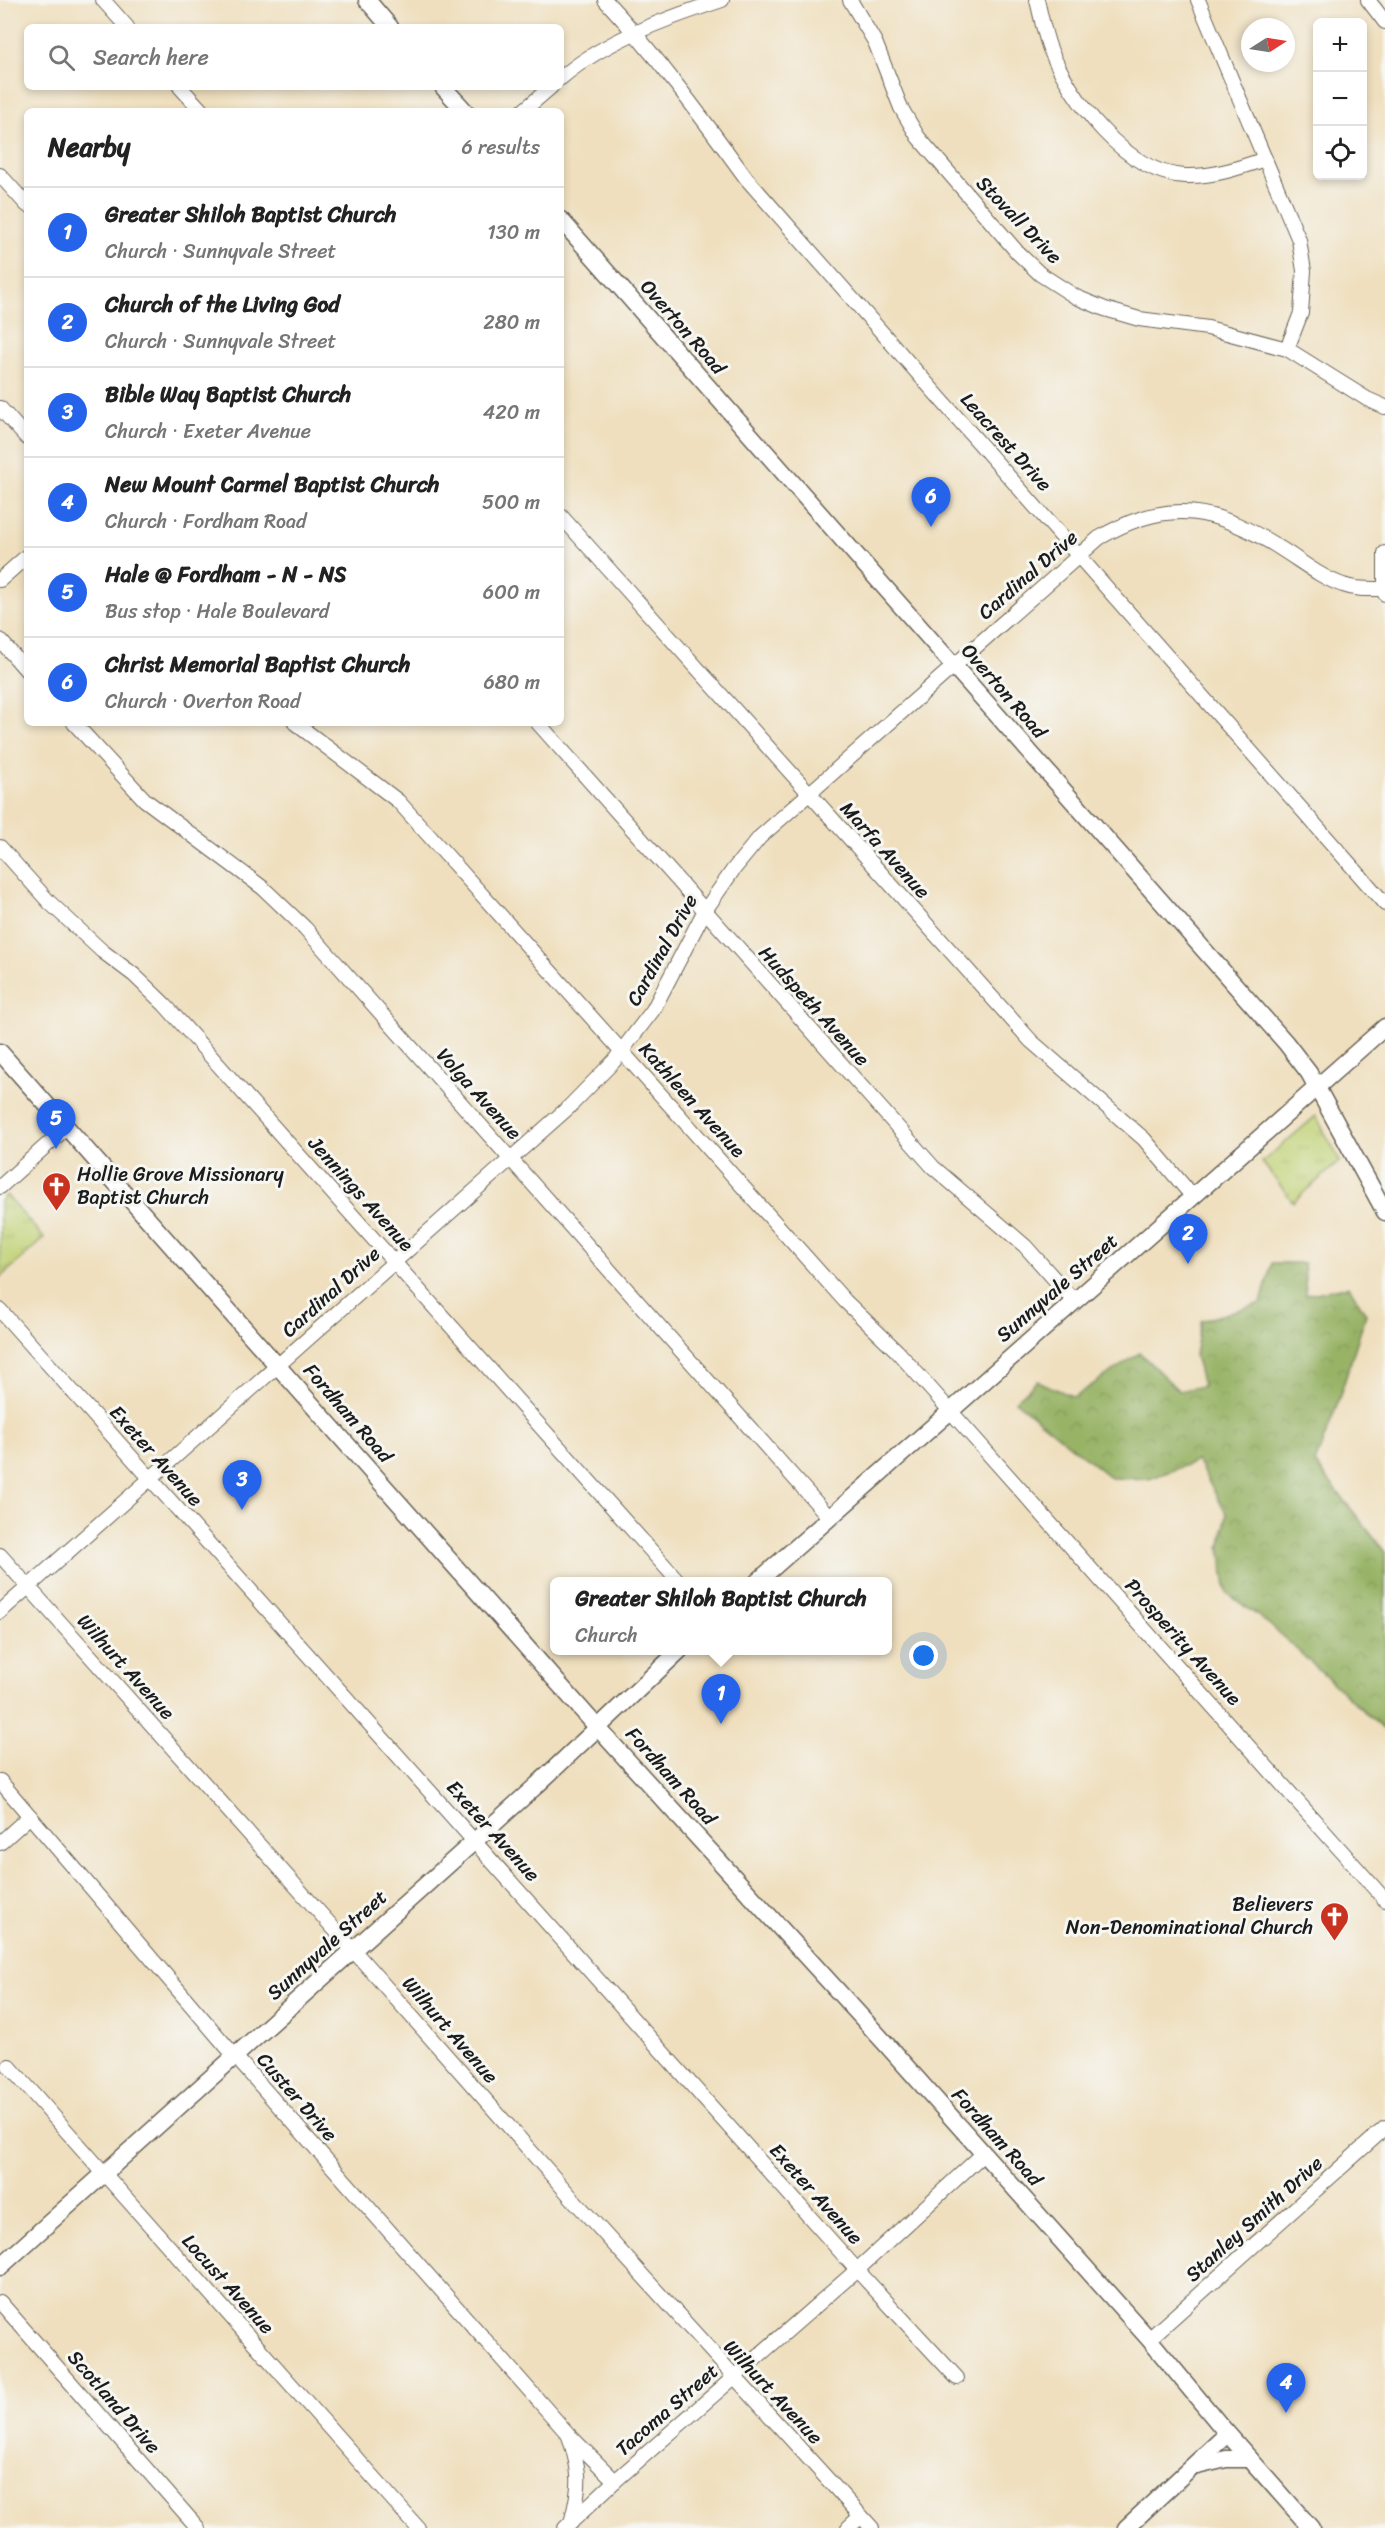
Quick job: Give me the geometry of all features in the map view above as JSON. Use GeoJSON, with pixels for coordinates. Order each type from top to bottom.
{"type":"FeatureCollection","features":[{"type":"Feature","properties":{"kind":"street"},"geometry":{"type":"LineString","coordinates":[[103,0],[124,24]]}},
{"type":"Feature","properties":{"kind":"street"},"geometry":{"type":"LineString","coordinates":[[367,0],[387,24]]}},
{"type":"Feature","properties":{"kind":"street","name":"Leacrest Drive"},"geometry":{"type":"LineString","coordinates":[[605,0],[685,94],[746,178],[1385,904]]}},
{"type":"Feature","properties":{"kind":"street"},"geometry":{"type":"LineString","coordinates":[[564,76],[610,46],[667,19],[722,0]]}},
{"type":"Feature","properties":{"kind":"street","name":"Stovall Drive"},"geometry":{"type":"LineString","coordinates":[[850,0],[875,42],[901,108],[918,137],[1018,253],[1040,274],[1076,297],[1105,309],[1139,319],[1208,328],[1287,349],[1367,399],[1385,407]]}},
{"type":"Feature","properties":{"kind":"street"},"geometry":{"type":"LineString","coordinates":[[1036,0],[1050,48],[1060,69],[1092,118],[1121,148],[1162,172],[1183,176],[1210,175],[1265,159]]}},
{"type":"Feature","properties":{"kind":"street"},"geometry":{"type":"LineString","coordinates":[[1198,0],[1299,240],[1304,271],[1301,313],[1287,349]]}},
{"type":"Feature","properties":{"kind":"street"},"geometry":{"type":"LineString","coordinates":[[1368,0],[1385,22]]}},
{"type":"Feature","properties":{"kind":"street"},"geometry":{"type":"LineString","coordinates":[[183,90],[199,108]]}},
{"type":"Feature","properties":{"kind":"street"},"geometry":{"type":"LineString","coordinates":[[446,90],[462,108]]}},
{"type":"Feature","properties":{"kind":"street"},"geometry":{"type":"LineString","coordinates":[[526,108],[548,90]]}},
{"type":"Feature","properties":{"kind":"street"},"geometry":{"type":"LineString","coordinates":[[0,174],[24,202]]}},
{"type":"Feature","properties":{"kind":"street","name":"Overton Road"},"geometry":{"type":"LineString","coordinates":[[564,223],[1263,1015],[1309,1073],[1385,1212]]}},
{"type":"Feature","properties":{"kind":"street"},"geometry":{"type":"LineString","coordinates":[[0,408],[24,435]]}},
{"type":"Feature","properties":{"kind":"street","name":"Cardinal Drive"},"geometry":{"type":"LineString","coordinates":[[0,1612],[569,1107],[622,1051],[653,1010],[667,987],[704,912],[751,847],[1099,538],[1125,522],[1148,516],[1177,512],[1203,513],[1230,520],[1260,535],[1325,577],[1343,585],[1356,589],[1384,589]]}},
{"type":"Feature","properties":{"kind":"street","name":"Marfa Avenue"},"geometry":{"type":"LineString","coordinates":[[564,519],[1031,1041],[1144,1139],[1193,1197]]}},
{"type":"Feature","properties":{"kind":"street"},"geometry":{"type":"LineString","coordinates":[[1385,553],[1385,594]]}},
{"type":"Feature","properties":{"kind":"street"},"geometry":{"type":"LineString","coordinates":[[0,580],[24,559]]}},
{"type":"Feature","properties":{"kind":"street"},"geometry":{"type":"LineString","coordinates":[[0,640],[24,667]]}},
{"type":"Feature","properties":{"kind":"street","name":"Volga Avenue"},"geometry":{"type":"LineString","coordinates":[[77,726],[146,800],[285,907],[829,1517]]}},
{"type":"Feature","properties":{"kind":"street","name":"Kathleen Avenue"},"geometry":{"type":"LineString","coordinates":[[299,726],[398,801],[845,1301],[897,1351],[951,1410]]}},
{"type":"Feature","properties":{"kind":"street","name":"Hudspeth Avenue"},"geometry":{"type":"LineString","coordinates":[[541,726],[933,1167],[1025,1246],[1074,1301]]}},
{"type":"Feature","properties":{"kind":"street","name":"Jennings Avenue"},"geometry":{"type":"LineString","coordinates":[[0,847],[49,902],[102,951],[134,975],[165,1005],[675,1577]]}},
{"type":"Feature","properties":{"kind":"street","name":"Sunnyvale Street"},"geometry":{"type":"LineString","coordinates":[[762,1577],[1385,1027]]}},
{"type":"Feature","properties":{"kind":"street","name":"Fordham Road"},"geometry":{"type":"LineString","coordinates":[[0,1052],[597,1726],[1149,2339],[1227,2434],[1311,2528]]}},
{"type":"Feature","properties":{"kind":"street"},"geometry":{"type":"LineString","coordinates":[[0,1187],[67,1128]]}},
{"type":"Feature","properties":{"kind":"street","name":"Exeter Avenue"},"geometry":{"type":"LineString","coordinates":[[0,1310],[475,1840],[856,2270],[957,2378]]}},
{"type":"Feature","properties":{"kind":"street","name":"Prosperity Avenue"},"geometry":{"type":"LineString","coordinates":[[951,1410],[1385,1900]]}},
{"type":"Feature","properties":{"kind":"street","name":"Wilhurt Avenue"},"geometry":{"type":"LineString","coordinates":[[0,1555],[734,2378],[872,2528]]}},
{"type":"Feature","properties":{"kind":"street","name":"Sunnyvale Street"},"geometry":{"type":"LineString","coordinates":[[0,2267],[537,1785],[675,1655]]}},
{"type":"Feature","properties":{"kind":"street","name":"Custer Drive"},"geometry":{"type":"LineString","coordinates":[[0,1781],[235,2055],[568,2434],[615,2481]]}},
{"type":"Feature","properties":{"kind":"street"},"geometry":{"type":"LineString","coordinates":[[0,1843],[30,1816]]}},
{"type":"Feature","properties":{"kind":"street","name":"Locust Avenue"},"geometry":{"type":"LineString","coordinates":[[9,2066],[418,2528]]}},
{"type":"Feature","properties":{"kind":"street","name":"Stanley Smith Drive"},"geometry":{"type":"LineString","coordinates":[[1149,2339],[1385,2128]]}},
{"type":"Feature","properties":{"kind":"street","name":"Tacoma Street"},"geometry":{"type":"LineString","coordinates":[[568,2525],[856,2270],[983,2154]]}},
{"type":"Feature","properties":{"kind":"street","name":"Scotland Drive"},"geometry":{"type":"LineString","coordinates":[[0,2302],[198,2528]]}},
{"type":"Feature","properties":{"kind":"street","name":"Custer Drive"},"geometry":{"type":"LineString","coordinates":[[568,2434],[578,2463],[580,2492],[568,2525]]}},
{"type":"Feature","properties":{"kind":"street"},"geometry":{"type":"LineString","coordinates":[[1126,2528],[1227,2434]]}},
{"type":"Feature","properties":{"kind":"street"},"geometry":{"type":"LineString","coordinates":[[1191,2468],[1226,2459],[1250,2459]]}},
{"type":"Feature","properties":{"kind":"street"},"geometry":{"type":"LineString","coordinates":[[848,2528],[861,2516]]}},
{"type":"Feature","properties":{"kind":"green space"},"geometry":{"type":"Polygon","coordinates":[[[1316,1116],[1340,1161],[1293,1202],[1262,1162],[1316,1116]]]}},
{"type":"Feature","properties":{"kind":"green space"},"geometry":{"type":"Polygon","coordinates":[[[6,1195],[44,1238],[0,1278],[0,1201],[6,1195]]]}},
{"type":"Feature","properties":{"kind":"green space"},"geometry":{"type":"Polygon","coordinates":[[[1272,1263],[1304,1263],[1306,1295],[1349,1286],[1366,1314],[1336,1408],[1315,1463],[1385,1552],[1385,1731],[1270,1625],[1227,1593],[1220,1548],[1227,1515],[1197,1461],[1149,1479],[1111,1478],[1015,1401],[1037,1381],[1074,1397],[1140,1353],[1179,1391],[1203,1386],[1195,1355],[1201,1321],[1261,1303],[1272,1263]]]}},
{"type":"Feature","properties":{"kind":"place","name":"Christ Memorial Baptist Church"},"geometry":{"type":"Point","coordinates":[931,527]}},
{"type":"Feature","properties":{"kind":"place","name":"Hale @ Fordham - N - NS"},"geometry":{"type":"Point","coordinates":[56,1149]}},
{"type":"Feature","properties":{"kind":"place","name":"Hollie Grove Missionary Baptist Church"},"geometry":{"type":"Point","coordinates":[56,1212]}},
{"type":"Feature","properties":{"kind":"place","name":"Church of the Living God"},"geometry":{"type":"Point","coordinates":[1188,1264]}},
{"type":"Feature","properties":{"kind":"place","name":"Bible Way Baptist Church"},"geometry":{"type":"Point","coordinates":[242,1510]}},
{"type":"Feature","properties":{"kind":"place","name":"Greater Shiloh Baptist Church"},"geometry":{"type":"Point","coordinates":[721,1724]}},
{"type":"Feature","properties":{"kind":"place","name":"Believers Non-Denominational Church"},"geometry":{"type":"Point","coordinates":[1334,1942]}},
{"type":"Feature","properties":{"kind":"place","name":"New Mount Carmel Baptist Church"},"geometry":{"type":"Point","coordinates":[1286,2413]}}]}
